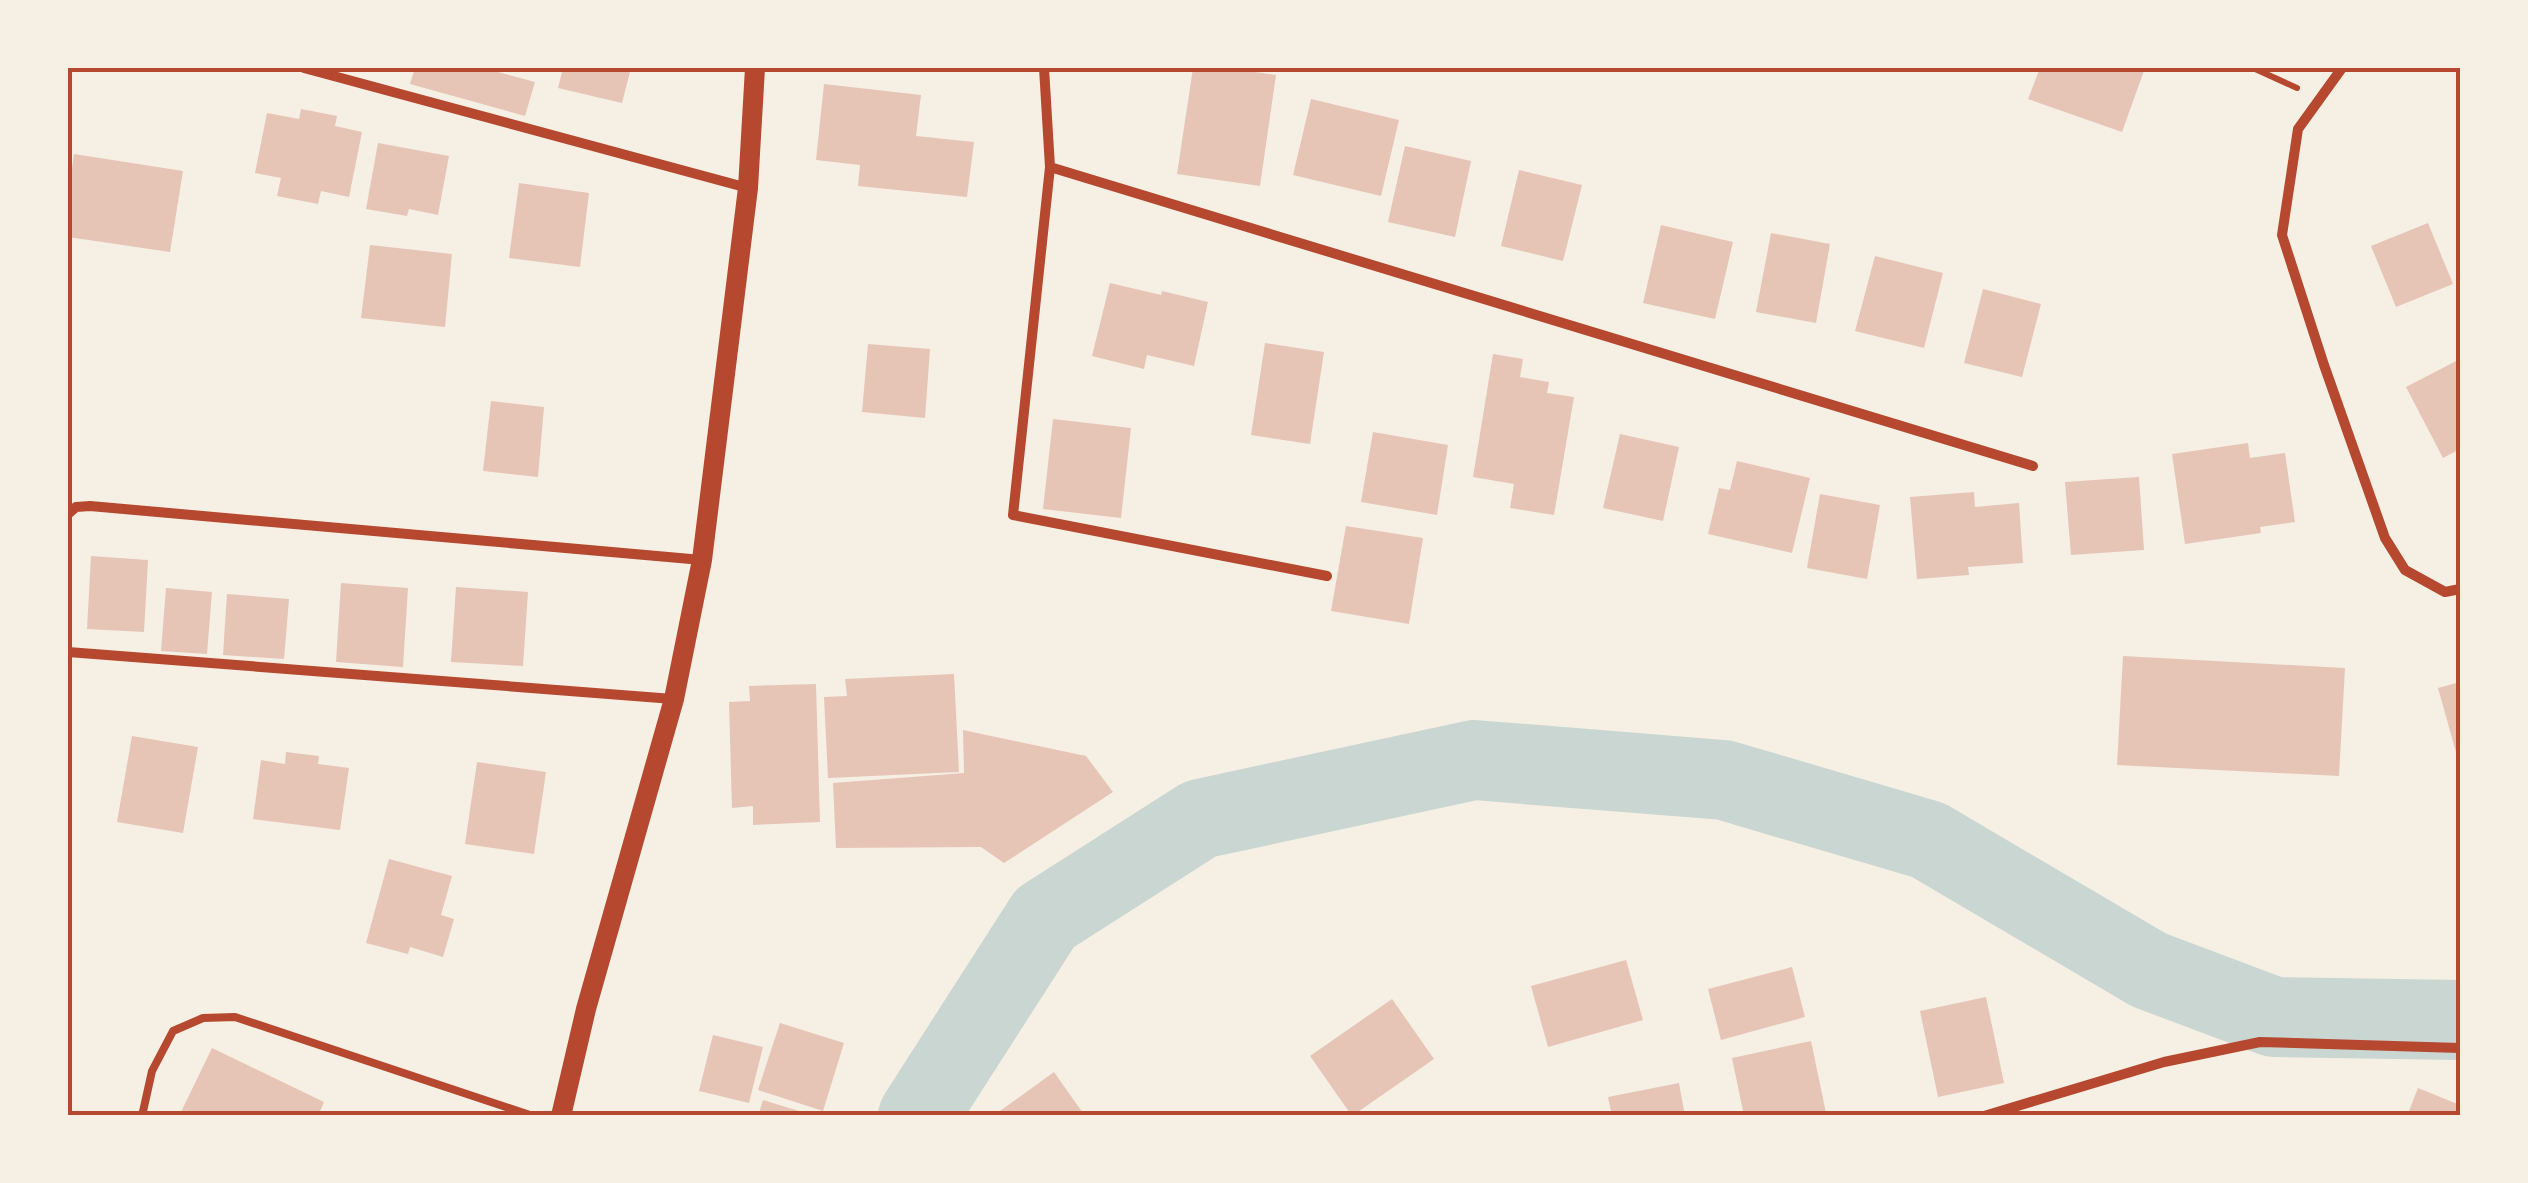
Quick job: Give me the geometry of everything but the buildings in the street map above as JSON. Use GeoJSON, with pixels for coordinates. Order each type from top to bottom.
{"type":"FeatureCollection","features":[{"type":"Feature","properties":{"kind":"main road"},"geometry":{"type":"LineString","coordinates":[[558,1116],[674,700],[702,560],[748,188],[755,68]]}},
{"type":"Feature","properties":{"kind":"street"},"geometry":{"type":"LineString","coordinates":[[304,68],[748,188]]}},
{"type":"Feature","properties":{"kind":"street"},"geometry":{"type":"LineString","coordinates":[[1044,68],[1050,167],[1013,515],[1327,576]]}},
{"type":"Feature","properties":{"kind":"street"},"geometry":{"type":"LineString","coordinates":[[2342,68],[2298,130],[2282,235],[2386,538],[2404,570],[2446,592],[2460,589]]}},
{"type":"Feature","properties":{"kind":"street"},"geometry":{"type":"LineString","coordinates":[[1050,167],[2033,466]]}},
{"type":"Feature","properties":{"kind":"street"},"geometry":{"type":"LineString","coordinates":[[68,514],[76,507],[90,506],[702,560]]}},
{"type":"Feature","properties":{"kind":"street"},"geometry":{"type":"LineString","coordinates":[[68,652],[674,700]]}},
{"type":"Feature","properties":{"kind":"street"},"geometry":{"type":"LineString","coordinates":[[1984,1116],[2164,1062],[2260,1042],[2460,1048]]}},
{"type":"Feature","properties":{"kind":"lane"},"geometry":{"type":"LineString","coordinates":[[142,1116],[152,1071],[173,1030],[202,1018],[235,1018],[533,1116]]}},
{"type":"Feature","properties":{"kind":"path"},"geometry":{"type":"LineString","coordinates":[[2252,68],[2320,98]]}},
{"type":"Feature","properties":{"kind":"waterway"},"geometry":{"type":"LineString","coordinates":[[918,1116],[1045,918],[1200,819],[1474,760],[1724,780],[1928,840],[2149,970],[2274,1017],[2460,1020]]}}]}
